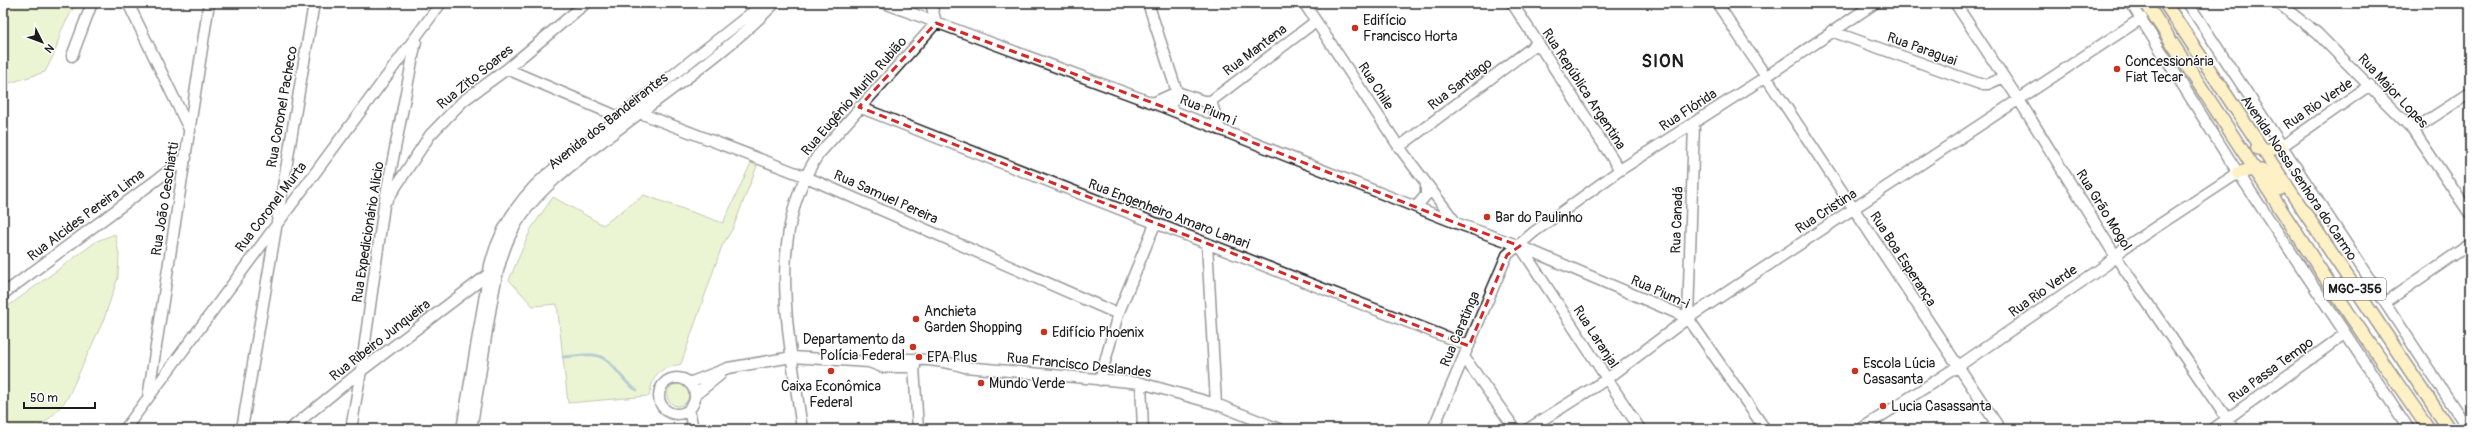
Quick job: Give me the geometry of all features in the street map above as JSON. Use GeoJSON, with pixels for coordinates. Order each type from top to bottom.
{"type":"FeatureCollection","features":[{"type":"Feature","properties":{"kind":"main road","name":"MGC-356"},"geometry":{"type":"LineString","coordinates":[[2146,3],[2253,169],[2428,429]]}},
{"type":"Feature","properties":{"kind":"main road","name":"Avenida Nossa Senhora do Carmo"},"geometry":{"type":"LineString","coordinates":[[2165,3],[2449,429]]}},
{"type":"Feature","properties":{"kind":"main road"},"geometry":{"type":"LineString","coordinates":[[2212,105],[2228,117],[2248,142],[2261,149],[2275,149],[2281,147]]}},
{"type":"Feature","properties":{"kind":"main road"},"geometry":{"type":"LineString","coordinates":[[2238,173],[2253,169],[2268,174],[2285,197],[2302,210]]}},
{"type":"Feature","properties":{"kind":"street"},"geometry":{"type":"LineString","coordinates":[[72,56],[92,3]]}},
{"type":"Feature","properties":{"kind":"street"},"geometry":{"type":"LineString","coordinates":[[128,3],[190,131]]}},
{"type":"Feature","properties":{"kind":"street","name":"Rua João Ceschiatti"},"geometry":{"type":"LineString","coordinates":[[147,400],[209,3]]}},
{"type":"Feature","properties":{"kind":"street","name":"Rua Coronel Pacheco"},"geometry":{"type":"LineString","coordinates":[[242,429],[314,3]]}},
{"type":"Feature","properties":{"kind":"street","name":"Rua Coronel Murta"},"geometry":{"type":"LineString","coordinates":[[125,429],[277,222],[416,40],[441,3]]}},
{"type":"Feature","properties":{"kind":"street","name":"Rua Zito Soares"},"geometry":{"type":"LineString","coordinates":[[384,205],[430,135],[464,101],[507,70],[586,3]]}},
{"type":"Feature","properties":{"kind":"street","name":"Avenida dos Bandeirantes"},"geometry":{"type":"LineString","coordinates":[[462,429],[488,274],[498,241],[527,194],[545,176],[764,3]]}},
{"type":"Feature","properties":{"kind":"street","name":"Avenida dos Bandeirantes"},"geometry":{"type":"LineString","coordinates":[[471,429],[500,266],[514,228],[548,186],[573,163],[709,61],[754,24],[775,3]]}},
{"type":"Feature","properties":{"kind":"street","name":"Rua Pium i"},"geometry":{"type":"LineString","coordinates":[[884,3],[1153,102],[1456,223],[1520,246]]}},
{"type":"Feature","properties":{"kind":"street"},"geometry":{"type":"LineString","coordinates":[[931,3],[936,23]]}},
{"type":"Feature","properties":{"kind":"street"},"geometry":{"type":"LineString","coordinates":[[1148,3],[1177,92],[1169,109]]}},
{"type":"Feature","properties":{"kind":"street","name":"Rua Chile"},"geometry":{"type":"LineString","coordinates":[[1304,3],[1399,147],[1456,223]]}},
{"type":"Feature","properties":{"kind":"street","name":"Rua República Argentina"},"geometry":{"type":"LineString","coordinates":[[1512,3],[1620,170]]}},
{"type":"Feature","properties":{"kind":"street","name":"Rua Boa Esperança"},"geometry":{"type":"LineString","coordinates":[[1717,3],[1767,76],[1957,367],[2000,429]]}},
{"type":"Feature","properties":{"kind":"street","name":"Rua Flórida"},"geometry":{"type":"LineString","coordinates":[[1520,246],[1534,232],[1620,170],[1694,124],[1875,3]]}},
{"type":"Feature","properties":{"kind":"street","name":"Rua Grão Mogol"},"geometry":{"type":"LineString","coordinates":[[1955,3],[2019,100],[2116,257],[2234,429]]}},
{"type":"Feature","properties":{"kind":"street","name":"MGC-356"},"geometry":{"type":"LineString","coordinates":[[2131,3],[2142,18],[2238,173],[2409,429]]}},
{"type":"Feature","properties":{"kind":"street","name":"Avenida Nossa Senhora do Carmo"},"geometry":{"type":"LineString","coordinates":[[2188,3],[2281,147],[2386,302],[2468,429]]}},
{"type":"Feature","properties":{"kind":"street","name":"Rua Major Lopes"},"geometry":{"type":"LineString","coordinates":[[2278,3],[2317,32],[2413,130],[2470,214]]}},
{"type":"Feature","properties":{"kind":"street","name":"Rua Cristina"},"geometry":{"type":"LineString","coordinates":[[1528,429],[1607,379],[1688,318],[1854,210],[2142,18]]}},
{"type":"Feature","properties":{"kind":"street","name":"Rua Mantena"},"geometry":{"type":"LineString","coordinates":[[1211,101],[1316,21]]}},
{"type":"Feature","properties":{"kind":"street","name":"Rua Eugênio Murilo Rubião"},"geometry":{"type":"LineString","coordinates":[[802,429],[792,357],[784,271],[786,238],[804,176],[818,155],[859,107],[936,23]]}},
{"type":"Feature","properties":{"kind":"street","name":"Rua Paraguai"},"geometry":{"type":"LineString","coordinates":[[1831,31],[1980,84],[1988,84],[2004,77]]}},
{"type":"Feature","properties":{"kind":"street","name":"Rua Expedicionário Alicio"},"geometry":{"type":"LineString","coordinates":[[350,429],[361,371],[384,205],[416,40]]}},
{"type":"Feature","properties":{"kind":"street","name":"Rua Santiago"},"geometry":{"type":"LineString","coordinates":[[1399,147],[1538,43]]}},
{"type":"Feature","properties":{"kind":"street"},"geometry":{"type":"LineString","coordinates":[[507,70],[619,117]]}},
{"type":"Feature","properties":{"kind":"street","name":"Rua Rio Verde"},"geometry":{"type":"LineString","coordinates":[[2281,147],[2370,86]]}},
{"type":"Feature","properties":{"kind":"street"},"geometry":{"type":"LineString","coordinates":[[1153,102],[1177,92],[1203,101],[1211,101],[1220,130]]}},
{"type":"Feature","properties":{"kind":"street"},"geometry":{"type":"LineString","coordinates":[[2413,130],[2470,93]]}},
{"type":"Feature","properties":{"kind":"street","name":"Rua Engenheiro Amaro Lanari"},"geometry":{"type":"LineString","coordinates":[[859,107],[1154,224],[1469,346]]}},
{"type":"Feature","properties":{"kind":"street","name":"Rua Samuel Pereira"},"geometry":{"type":"LineString","coordinates":[[640,113],[804,176],[1118,314]]}},
{"type":"Feature","properties":{"kind":"street","name":"Rua Canadá"},"geometry":{"type":"LineString","coordinates":[[1688,318],[1694,124]]}},
{"type":"Feature","properties":{"kind":"street","name":"Rua Alcides Pereira Lima"},"geometry":{"type":"LineString","coordinates":[[3,294],[186,158]]}},
{"type":"Feature","properties":{"kind":"street","name":"Rua Rio Verde"},"geometry":{"type":"LineString","coordinates":[[1861,429],[1957,367],[2116,257],[2124,248],[2238,173]]}},
{"type":"Feature","properties":{"kind":"street"},"geometry":{"type":"LineString","coordinates":[[1416,207],[1426,195],[1426,183]]}},
{"type":"Feature","properties":{"kind":"street"},"geometry":{"type":"LineString","coordinates":[[1100,380],[1118,314],[1154,224]]}},
{"type":"Feature","properties":{"kind":"street"},"geometry":{"type":"LineString","coordinates":[[1207,244],[1216,404]]}},
{"type":"Feature","properties":{"kind":"street"},"geometry":{"type":"LineString","coordinates":[[2386,302],[2470,244]]}},
{"type":"Feature","properties":{"kind":"street","name":"Rua Laranjal"},"geometry":{"type":"LineString","coordinates":[[1520,246],[1532,257],[1607,379],[1640,429]]}},
{"type":"Feature","properties":{"kind":"street","name":"Rua Caratinga"},"geometry":{"type":"LineString","coordinates":[[1433,429],[1507,255],[1520,246]]}},
{"type":"Feature","properties":{"kind":"street","name":"Rua Pium-i"},"geometry":{"type":"LineString","coordinates":[[1532,257],[1688,318],[1765,429]]}},
{"type":"Feature","properties":{"kind":"street","name":"Rua Ribeiro Junqueira"},"geometry":{"type":"LineString","coordinates":[[290,429],[361,371],[500,266]]}},
{"type":"Feature","properties":{"kind":"street","name":"Rua Passa Tempo"},"geometry":{"type":"LineString","coordinates":[[2213,429],[2228,420],[2345,334]]}},
{"type":"Feature","properties":{"kind":"street","name":"Rua Francisco Deslandes"},"geometry":{"type":"LineString","coordinates":[[690,383],[728,368],[792,357],[869,362],[889,359],[952,363],[965,367],[1141,384],[1216,404],[1279,429]]}},
{"type":"Feature","properties":{"kind":"street"},"geometry":{"type":"LineString","coordinates":[[1464,357],[1516,429]]}},
{"type":"Feature","properties":{"kind":"street","name":"Rua Francisco Deslandes"},"geometry":{"type":"LineString","coordinates":[[869,362],[882,367],[914,367],[951,370],[965,367]]}},
{"type":"Feature","properties":{"kind":"street"},"geometry":{"type":"LineString","coordinates":[[914,367],[918,429]]}},
{"type":"Feature","properties":{"kind":"street","name":"Rua Francisco Deslandes"},"geometry":{"type":"LineString","coordinates":[[695,395],[728,368]]}},
{"type":"Feature","properties":{"kind":"street"},"geometry":{"type":"LineString","coordinates":[[689,409],[673,413],[664,408],[659,398],[661,387],[669,379],[680,378],[690,383],[695,395],[689,409],[693,429]]}},
{"type":"Feature","properties":{"kind":"street"},"geometry":{"type":"LineString","coordinates":[[1141,384],[1143,429]]}},
{"type":"Feature","properties":{"kind":"highlighted area"},"geometry":{"type":"Polygon","coordinates":[[[936,23],[1153,103],[1456,223],[1520,246],[1507,255],[1469,346],[859,107],[936,23]]]}},
{"type":"Feature","properties":{"kind":"green space"},"geometry":{"type":"Polygon","coordinates":[[[3,3],[76,3],[61,31],[55,52],[45,72],[3,85],[3,3]]]}},
{"type":"Feature","properties":{"kind":"green space"},"geometry":{"type":"Polygon","coordinates":[[[751,163],[757,166],[733,228],[722,246],[681,364],[666,368],[658,373],[653,382],[649,396],[568,403],[557,304],[533,306],[509,280],[531,229],[553,197],[603,225],[644,195],[723,223],[751,163]]]}},
{"type":"Feature","properties":{"kind":"green space"},"geometry":{"type":"Polygon","coordinates":[[[115,234],[119,255],[118,277],[104,319],[67,399],[52,416],[37,429],[3,429],[3,310],[97,241],[115,234]]]}},
{"type":"Feature","properties":{"kind":"green space"},"geometry":{"type":"Polygon","coordinates":[[[678,384],[686,387],[689,395],[686,403],[678,406],[670,403],[667,395],[670,387],[678,384]]]}},
{"type":"Feature","properties":{"kind":"waterway"},"geometry":{"type":"LineString","coordinates":[[563,357],[590,355],[601,357],[612,365],[631,387],[637,390]]}},
{"type":"Feature","properties":{"kind":"place","name":"Edifício Francisco Horta"},"geometry":{"type":"Point","coordinates":[1355,28]}},
{"type":"Feature","properties":{"kind":"place","name":"Concessionária Fiat Tecar"},"geometry":{"type":"Point","coordinates":[2117,69]}},
{"type":"Feature","properties":{"kind":"place","name":"Bar do Paulinho"},"geometry":{"type":"Point","coordinates":[1487,217]}},
{"type":"Feature","properties":{"kind":"place","name":"Anchieta Garden Shopping"},"geometry":{"type":"Point","coordinates":[916,319]}},
{"type":"Feature","properties":{"kind":"place","name":"Edifício Phoenix"},"geometry":{"type":"Point","coordinates":[1044,332]}},
{"type":"Feature","properties":{"kind":"place","name":"Departamento da Polícia Federal"},"geometry":{"type":"Point","coordinates":[913,347]}},
{"type":"Feature","properties":{"kind":"place","name":"EPA Plus"},"geometry":{"type":"Point","coordinates":[919,357]}},
{"type":"Feature","properties":{"kind":"place","name":"Caixa Econômica Federal"},"geometry":{"type":"Point","coordinates":[831,371]}},
{"type":"Feature","properties":{"kind":"place","name":"Escola Lúcia Casasanta"},"geometry":{"type":"Point","coordinates":[1855,371]}},
{"type":"Feature","properties":{"kind":"place","name":"Mundo Verde"},"geometry":{"type":"Point","coordinates":[981,383]}},
{"type":"Feature","properties":{"kind":"place","name":"Lucia Casassanta"},"geometry":{"type":"Point","coordinates":[1883,406]}},
{"type":"Feature","properties":{"kind":"district","name":"SION"},"geometry":{"type":"Point","coordinates":[1663,61]}}]}
